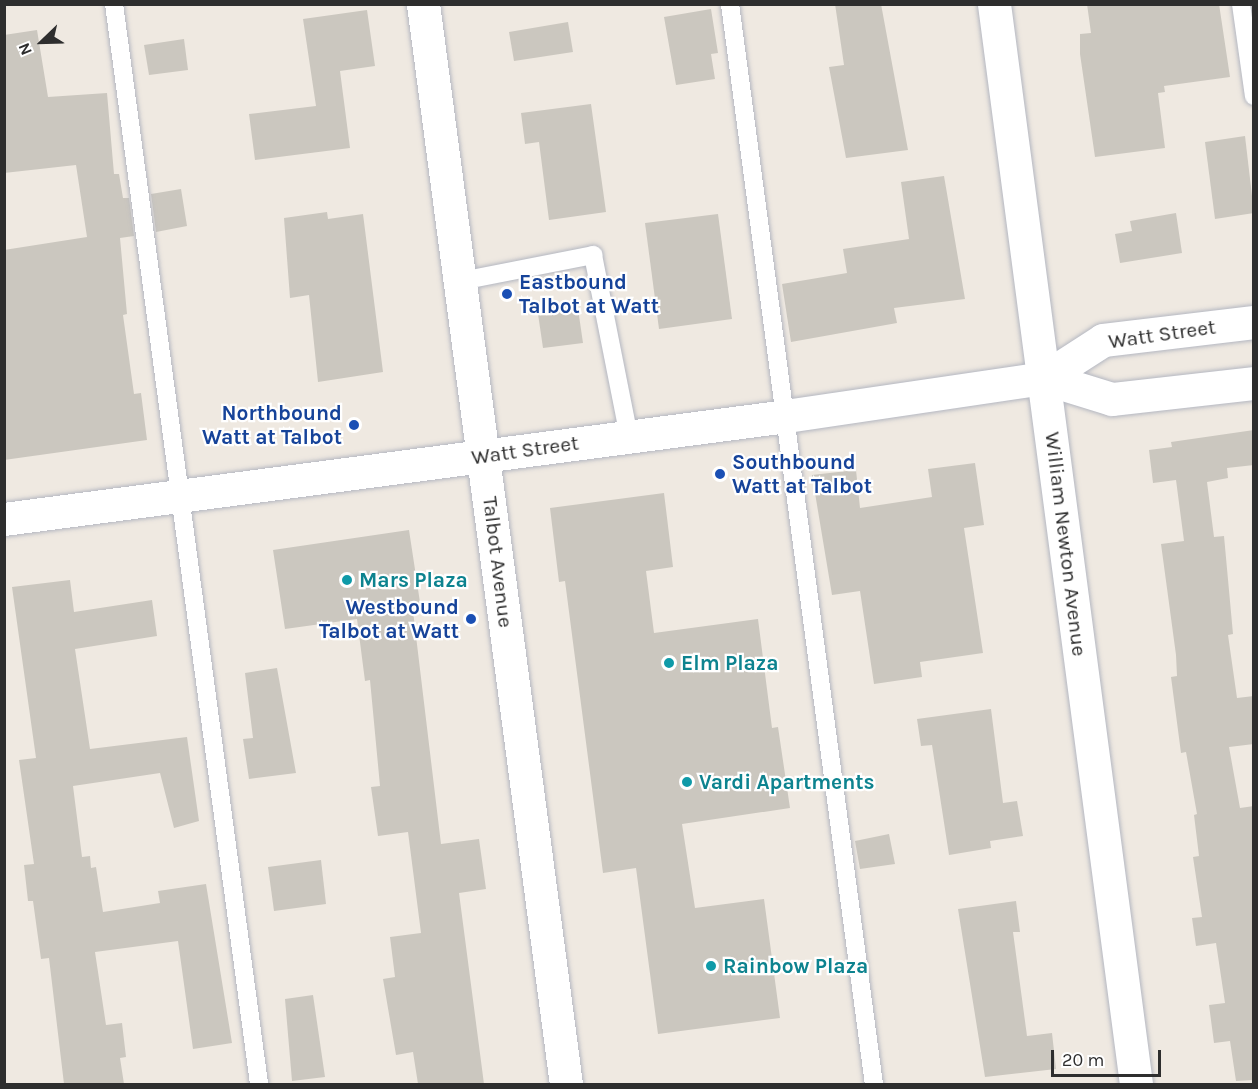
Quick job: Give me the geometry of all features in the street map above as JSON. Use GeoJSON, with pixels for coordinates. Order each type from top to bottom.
{"type":"FeatureCollection","features":[{"type":"Feature","properties":{"kind":"street","name":"Talbot Avenue"},"geometry":{"type":"LineString","coordinates":[[423,4],[566,1084]]}},
{"type":"Feature","properties":{"kind":"street","name":"William Newton Avenue"},"geometry":{"type":"LineString","coordinates":[[994,4],[1136,1084]]}},
{"type":"Feature","properties":{"kind":"street","name":"Watt Street"},"geometry":{"type":"LineString","coordinates":[[4,519],[786,416],[1044,378],[1103,340],[1254,322]]}},
{"type":"Feature","properties":{"kind":"street","name":"Watt Street"},"geometry":{"type":"LineString","coordinates":[[1044,378],[1112,399],[1254,383]]}},
{"type":"Feature","properties":{"kind":"lane"},"geometry":{"type":"LineString","coordinates":[[114,4],[182,494],[259,1084]]}},
{"type":"Feature","properties":{"kind":"lane"},"geometry":{"type":"LineString","coordinates":[[730,4],[874,1084]]}},
{"type":"Feature","properties":{"kind":"lane"},"geometry":{"type":"LineString","coordinates":[[1241,4],[1254,96]]}},
{"type":"Feature","properties":{"kind":"lane"},"geometry":{"type":"LineString","coordinates":[[461,281],[593,255],[629,437]]}},
{"type":"Feature","properties":{"kind":"building"},"geometry":{"type":"Polygon","coordinates":[[[835,4],[881,4],[908,150],[846,158],[829,67],[844,65],[835,4]]]}},
{"type":"Feature","properties":{"kind":"building"},"geometry":{"type":"Polygon","coordinates":[[[1087,4],[1219,4],[1230,77],[1164,86],[1165,92],[1158,93],[1165,148],[1095,157],[1080,54],[1080,34],[1091,33],[1087,4]]]}},
{"type":"Feature","properties":{"kind":"building"},"geometry":{"type":"Polygon","coordinates":[[[711,9],[718,53],[711,54],[715,79],[676,85],[664,17],[711,9]]]}},
{"type":"Feature","properties":{"kind":"building"},"geometry":{"type":"Polygon","coordinates":[[[367,10],[375,66],[340,71],[350,148],[255,160],[249,114],[316,106],[303,19],[367,10]]]}},
{"type":"Feature","properties":{"kind":"building"},"geometry":{"type":"Polygon","coordinates":[[[568,22],[573,52],[514,61],[509,32],[568,22]]]}},
{"type":"Feature","properties":{"kind":"building"},"geometry":{"type":"Polygon","coordinates":[[[37,30],[48,97],[107,93],[114,174],[119,174],[123,198],[129,198],[134,236],[120,238],[127,314],[123,315],[134,394],[141,393],[147,440],[4,460],[4,250],[87,237],[76,165],[4,173],[4,35],[37,30]]]}},
{"type":"Feature","properties":{"kind":"building"},"geometry":{"type":"Polygon","coordinates":[[[184,39],[188,70],[149,75],[144,45],[184,39]]]}},
{"type":"Feature","properties":{"kind":"building"},"geometry":{"type":"Polygon","coordinates":[[[591,104],[606,212],[549,220],[539,142],[525,144],[521,113],[591,104]]]}},
{"type":"Feature","properties":{"kind":"building"},"geometry":{"type":"Polygon","coordinates":[[[1245,136],[1254,213],[1215,219],[1205,142],[1245,136]]]}},
{"type":"Feature","properties":{"kind":"building"},"geometry":{"type":"Polygon","coordinates":[[[944,176],[965,299],[894,308],[897,323],[791,342],[782,284],[847,273],[843,249],[909,239],[901,182],[944,176]]]}},
{"type":"Feature","properties":{"kind":"building"},"geometry":{"type":"Polygon","coordinates":[[[181,189],[187,226],[156,232],[151,194],[181,189]]]}},
{"type":"Feature","properties":{"kind":"building"},"geometry":{"type":"Polygon","coordinates":[[[327,212],[328,219],[363,214],[383,372],[318,382],[309,295],[290,298],[284,218],[327,212]]]}},
{"type":"Feature","properties":{"kind":"building"},"geometry":{"type":"Polygon","coordinates":[[[1176,213],[1182,253],[1120,263],[1115,234],[1132,231],[1130,221],[1176,213]]]}},
{"type":"Feature","properties":{"kind":"building"},"geometry":{"type":"Polygon","coordinates":[[[718,214],[732,319],[659,329],[645,223],[718,214]]]}},
{"type":"Feature","properties":{"kind":"building"},"geometry":{"type":"Polygon","coordinates":[[[577,302],[583,343],[543,348],[537,307],[577,302]]]}},
{"type":"Feature","properties":{"kind":"building"},"geometry":{"type":"Polygon","coordinates":[[[1254,430],[1254,465],[1227,468],[1228,478],[1207,482],[1214,537],[1224,536],[1233,634],[1228,635],[1237,698],[1254,696],[1254,744],[1229,747],[1240,808],[1254,806],[1254,1080],[1236,1081],[1230,1041],[1214,1043],[1209,1005],[1225,1003],[1216,943],[1196,946],[1192,918],[1202,917],[1193,857],[1199,856],[1194,815],[1197,814],[1186,752],[1181,753],[1171,677],[1177,676],[1176,655],[1161,544],[1184,541],[1176,480],[1153,483],[1149,450],[1172,447],[1171,442],[1254,430]]]}},
{"type":"Feature","properties":{"kind":"building"},"geometry":{"type":"Polygon","coordinates":[[[975,463],[984,525],[964,528],[983,653],[920,662],[922,677],[874,684],[860,591],[832,595],[812,475],[856,470],[860,508],[932,497],[928,469],[975,463]]]}},
{"type":"Feature","properties":{"kind":"building"},"geometry":{"type":"Polygon","coordinates":[[[664,493],[673,567],[646,571],[654,633],[758,619],[772,728],[778,727],[790,808],[682,824],[695,908],[764,899],[780,1018],[658,1034],[636,868],[603,873],[565,581],[559,582],[550,508],[664,493]]]}},
{"type":"Feature","properties":{"kind":"building"},"geometry":{"type":"Polygon","coordinates":[[[409,530],[421,609],[413,611],[441,844],[479,839],[486,889],[459,893],[484,1084],[418,1084],[413,1052],[396,1055],[383,979],[395,977],[390,937],[421,933],[408,832],[378,836],[371,787],[380,786],[370,680],[365,681],[357,619],[285,629],[273,550],[409,530]]]}},
{"type":"Feature","properties":{"kind":"building"},"geometry":{"type":"Polygon","coordinates":[[[70,580],[74,612],[152,600],[157,636],[75,649],[90,749],[187,737],[199,821],[174,828],[160,773],[73,786],[82,857],[90,856],[91,868],[96,867],[103,912],[160,903],[158,891],[206,884],[232,1043],[193,1049],[178,941],[95,952],[106,1025],[122,1023],[126,1057],[120,1058],[124,1084],[64,1084],[49,958],[41,959],[33,901],[28,901],[24,865],[34,864],[19,760],[36,758],[12,587],[70,580]]]}},
{"type":"Feature","properties":{"kind":"building"},"geometry":{"type":"Polygon","coordinates":[[[277,668],[296,773],[249,779],[243,739],[253,738],[245,673],[277,668]]]}},
{"type":"Feature","properties":{"kind":"building"},"geometry":{"type":"Polygon","coordinates":[[[991,709],[1003,803],[1017,801],[1023,836],[990,841],[991,848],[949,855],[932,745],[921,746],[917,719],[991,709]]]}},
{"type":"Feature","properties":{"kind":"building"},"geometry":{"type":"Polygon","coordinates":[[[889,834],[895,864],[860,869],[855,841],[889,834]]]}},
{"type":"Feature","properties":{"kind":"building"},"geometry":{"type":"Polygon","coordinates":[[[321,860],[326,904],[274,911],[268,867],[321,860]]]}},
{"type":"Feature","properties":{"kind":"building"},"geometry":{"type":"Polygon","coordinates":[[[1016,901],[1020,932],[1013,932],[1027,1036],[1052,1033],[1056,1069],[985,1077],[958,909],[1016,901]]]}},
{"type":"Feature","properties":{"kind":"building"},"geometry":{"type":"Polygon","coordinates":[[[313,995],[325,1077],[292,1081],[285,999],[313,995]]]}},
{"type":"Feature","properties":{"kind":"place","name":"Eastbound Talbot at Watt"},"geometry":{"type":"Point","coordinates":[507,294]}},
{"type":"Feature","properties":{"kind":"place","name":"Northbound Watt at Talbot"},"geometry":{"type":"Point","coordinates":[354,425]}},
{"type":"Feature","properties":{"kind":"place","name":"Southbound Watt at Talbot"},"geometry":{"type":"Point","coordinates":[720,474]}},
{"type":"Feature","properties":{"kind":"place","name":"Mars Plaza"},"geometry":{"type":"Point","coordinates":[347,580]}},
{"type":"Feature","properties":{"kind":"place","name":"Westbound Talbot at Watt"},"geometry":{"type":"Point","coordinates":[471,619]}},
{"type":"Feature","properties":{"kind":"place","name":"Elm Plaza"},"geometry":{"type":"Point","coordinates":[669,663]}},
{"type":"Feature","properties":{"kind":"place","name":"Vardi Apartments"},"geometry":{"type":"Point","coordinates":[687,782]}},
{"type":"Feature","properties":{"kind":"place","name":"Rainbow Plaza"},"geometry":{"type":"Point","coordinates":[711,966]}}]}
